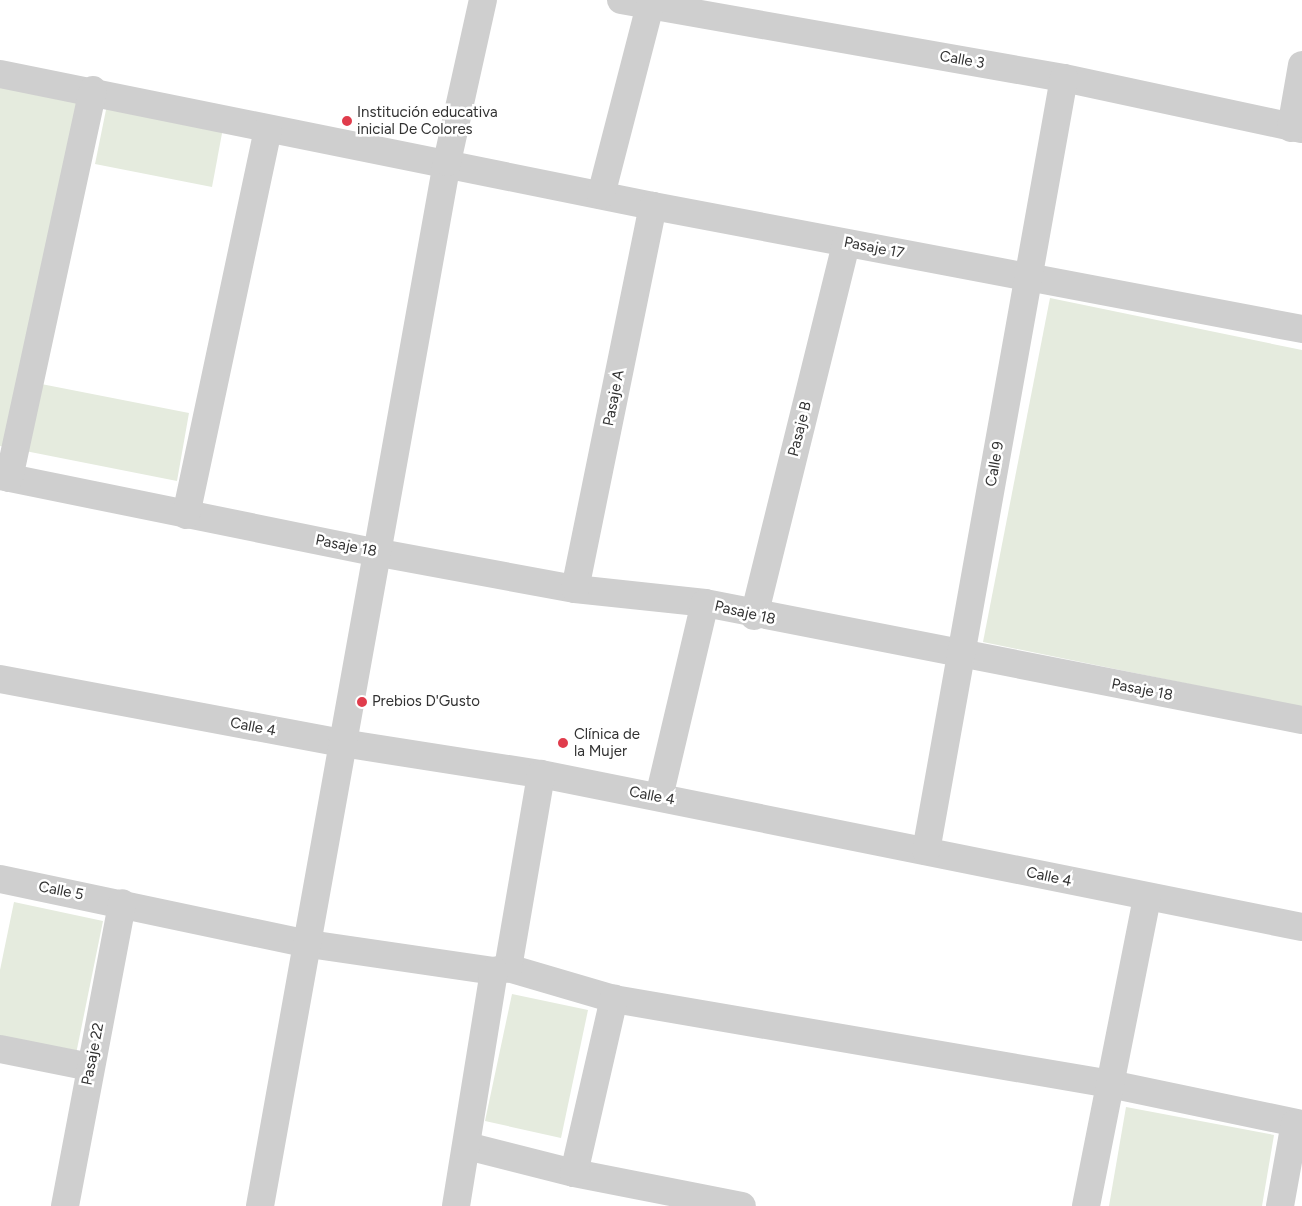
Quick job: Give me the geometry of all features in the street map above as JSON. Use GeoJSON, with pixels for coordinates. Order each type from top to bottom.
{"type":"FeatureCollection","features":[{"type":"Feature","properties":{"kind":"street"},"geometry":{"type":"LineString","coordinates":[[260,1206],[309,944],[342,744],[380,553],[447,162],[483,0]]}},
{"type":"Feature","properties":{"kind":"street","name":"Calle 3"},"geometry":{"type":"LineString","coordinates":[[621,0],[1064,78],[1296,128]]}},
{"type":"Feature","properties":{"kind":"street"},"geometry":{"type":"LineString","coordinates":[[601,195],[650,5]]}},
{"type":"Feature","properties":{"kind":"street"},"geometry":{"type":"LineString","coordinates":[[1296,128],[1302,65]]}},
{"type":"Feature","properties":{"kind":"street","name":"Pasaje 17"},"geometry":{"type":"LineString","coordinates":[[0,74],[93,90],[268,130],[447,162],[653,206],[1302,330]]}},
{"type":"Feature","properties":{"kind":"street","name":"Calle 9"},"geometry":{"type":"LineString","coordinates":[[926,851],[1064,78]]}},
{"type":"Feature","properties":{"kind":"street"},"geometry":{"type":"LineString","coordinates":[[4,477],[93,90]]}},
{"type":"Feature","properties":{"kind":"street"},"geometry":{"type":"LineString","coordinates":[[186,515],[268,130]]}},
{"type":"Feature","properties":{"kind":"street","name":"Pasaje A"},"geometry":{"type":"LineString","coordinates":[[575,589],[653,206]]}},
{"type":"Feature","properties":{"kind":"street","name":"Pasaje B"},"geometry":{"type":"LineString","coordinates":[[754,616],[846,243]]}},
{"type":"Feature","properties":{"kind":"street","name":"Pasaje 18"},"geometry":{"type":"LineString","coordinates":[[4,477],[380,553],[575,589],[705,603],[754,616],[1302,720]]}},
{"type":"Feature","properties":{"kind":"street"},"geometry":{"type":"LineString","coordinates":[[659,798],[705,603]]}},
{"type":"Feature","properties":{"kind":"street","name":"Calle 4"},"geometry":{"type":"LineString","coordinates":[[0,679],[342,744],[541,774],[926,851],[1147,898],[1302,927]]}},
{"type":"Feature","properties":{"kind":"street"},"geometry":{"type":"LineString","coordinates":[[456,1206],[541,774]]}},
{"type":"Feature","properties":{"kind":"street","name":"Calle 5"},"geometry":{"type":"LineString","coordinates":[[0,879],[122,903],[309,944],[501,970],[614,999],[1110,1084],[1299,1123]]}},
{"type":"Feature","properties":{"kind":"street"},"geometry":{"type":"LineString","coordinates":[[1086,1206],[1147,898]]}},
{"type":"Feature","properties":{"kind":"street","name":"Pasaje 22"},"geometry":{"type":"LineString","coordinates":[[65,1206],[122,903]]}},
{"type":"Feature","properties":{"kind":"street"},"geometry":{"type":"LineString","coordinates":[[574,1174],[614,999]]}},
{"type":"Feature","properties":{"kind":"street"},"geometry":{"type":"LineString","coordinates":[[0,1050],[90,1067]]}},
{"type":"Feature","properties":{"kind":"street"},"geometry":{"type":"LineString","coordinates":[[1280,1206],[1299,1123]]}},
{"type":"Feature","properties":{"kind":"street"},"geometry":{"type":"LineString","coordinates":[[467,1146],[574,1174],[631,1195],[742,1206]]}},
{"type":"Feature","properties":{"kind":"shaded area"},"geometry":{"type":"Polygon","coordinates":[[[0,82],[79,97],[26,381],[189,413],[177,481],[0,446],[0,82]]]}},
{"type":"Feature","properties":{"kind":"shaded area"},"geometry":{"type":"Polygon","coordinates":[[[107,105],[223,128],[212,187],[95,164],[107,105]]]}},
{"type":"Feature","properties":{"kind":"shaded area"},"geometry":{"type":"Polygon","coordinates":[[[1050,298],[1302,350],[1302,707],[983,642],[1050,298]]]}},
{"type":"Feature","properties":{"kind":"shaded area"},"geometry":{"type":"Polygon","coordinates":[[[14,902],[103,921],[76,1054],[0,1038],[0,970],[14,902]]]}},
{"type":"Feature","properties":{"kind":"shaded area"},"geometry":{"type":"Polygon","coordinates":[[[512,994],[588,1010],[561,1138],[485,1121],[512,994]]]}},
{"type":"Feature","properties":{"kind":"shaded area"},"geometry":{"type":"Polygon","coordinates":[[[1126,1107],[1274,1135],[1262,1206],[1109,1206],[1126,1107]]]}},
{"type":"Feature","properties":{"kind":"place","name":"Institución educativa inicial De Colores"},"geometry":{"type":"Point","coordinates":[347,121]}},
{"type":"Feature","properties":{"kind":"place","name":"Prebios D'Gusto"},"geometry":{"type":"Point","coordinates":[362,702]}},
{"type":"Feature","properties":{"kind":"place","name":"Clínica de la Mujer"},"geometry":{"type":"Point","coordinates":[563,743]}}]}
